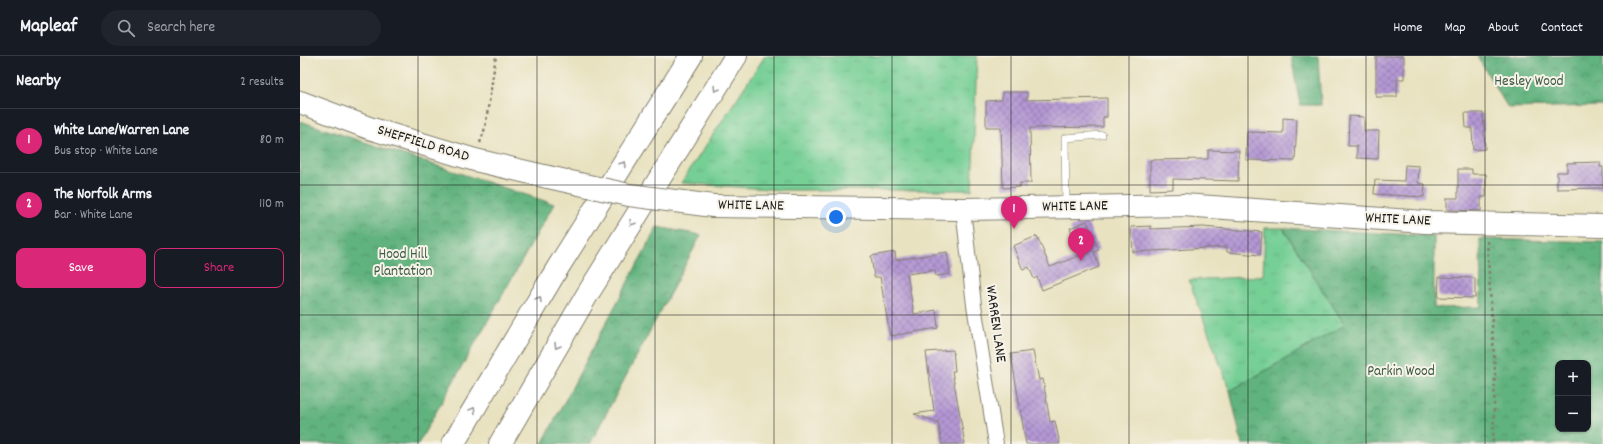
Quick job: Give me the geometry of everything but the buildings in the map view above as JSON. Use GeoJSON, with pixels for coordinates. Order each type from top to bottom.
{"type":"FeatureCollection","features":[{"type":"Feature","properties":{"kind":"main road"},"geometry":{"type":"LineString","coordinates":[[453,444],[557,269],[691,56]]}},
{"type":"Feature","properties":{"kind":"main road"},"geometry":{"type":"LineString","coordinates":[[500,444],[587,295],[736,56]]}},
{"type":"Feature","properties":{"kind":"main road","name":"SHEFFIELD ROAD"},"geometry":{"type":"LineString","coordinates":[[300,102],[368,128],[475,160],[548,177]]}},
{"type":"Feature","properties":{"kind":"main road","name":"WHITE LANE"},"geometry":{"type":"LineString","coordinates":[[548,177],[629,195],[713,206],[964,209],[1183,205],[1425,222],[1603,226]]}},
{"type":"Feature","properties":{"kind":"main road"},"geometry":{"type":"LineString","coordinates":[[506,444],[536,384]]}},
{"type":"Feature","properties":{"kind":"street","name":"WARREN LANE"},"geometry":{"type":"LineString","coordinates":[[964,209],[974,306],[996,444]]}},
{"type":"Feature","properties":{"kind":"lane"},"geometry":{"type":"LineString","coordinates":[[1066,207],[1065,138],[1102,135]]}},
{"type":"Feature","properties":{"kind":"path"},"geometry":{"type":"LineString","coordinates":[[475,160],[485,128],[496,56]]}},
{"type":"Feature","properties":{"kind":"path"},"geometry":{"type":"LineString","coordinates":[[1485,223],[1495,373],[1493,444]]}},
{"type":"Feature","properties":{"kind":"green space"},"geometry":{"type":"Polygon","coordinates":[[[765,56],[977,56],[972,190],[783,190],[681,183],[765,56]]]}},
{"type":"Feature","properties":{"kind":"green space"},"geometry":{"type":"Polygon","coordinates":[[[1291,56],[1318,56],[1321,105],[1300,105],[1291,56]]]}},
{"type":"Feature","properties":{"kind":"green space","name":"Hesley Wood"},"geometry":{"type":"Polygon","coordinates":[[[1477,56],[1603,56],[1603,106],[1508,108],[1477,56]]]}},
{"type":"Feature","properties":{"kind":"green space","name":"Hood Hill Plantation"},"geometry":{"type":"Polygon","coordinates":[[[300,121],[554,204],[418,444],[300,444],[300,121]]]}},
{"type":"Feature","properties":{"kind":"green space"},"geometry":{"type":"Polygon","coordinates":[[[657,227],[701,235],[590,444],[542,444],[657,227]]]}},
{"type":"Feature","properties":{"kind":"green space"},"geometry":{"type":"Polygon","coordinates":[[[1265,228],[1283,228],[1345,325],[1230,391],[1189,280],[1263,276],[1265,228]]]}},
{"type":"Feature","properties":{"kind":"green space","name":"Parkin Wood"},"geometry":{"type":"Polygon","coordinates":[[[1283,228],[1434,236],[1434,308],[1481,307],[1480,239],[1603,242],[1603,444],[1242,444],[1230,391],[1345,325],[1283,228]]]}},
{"type":"Feature","properties":{"kind":"place","name":"White Lane/Warren Lane"},"geometry":{"type":"Point","coordinates":[1014,229]}},
{"type":"Feature","properties":{"kind":"place","name":"The Norfolk Arms"},"geometry":{"type":"Point","coordinates":[1081,261]}}]}
